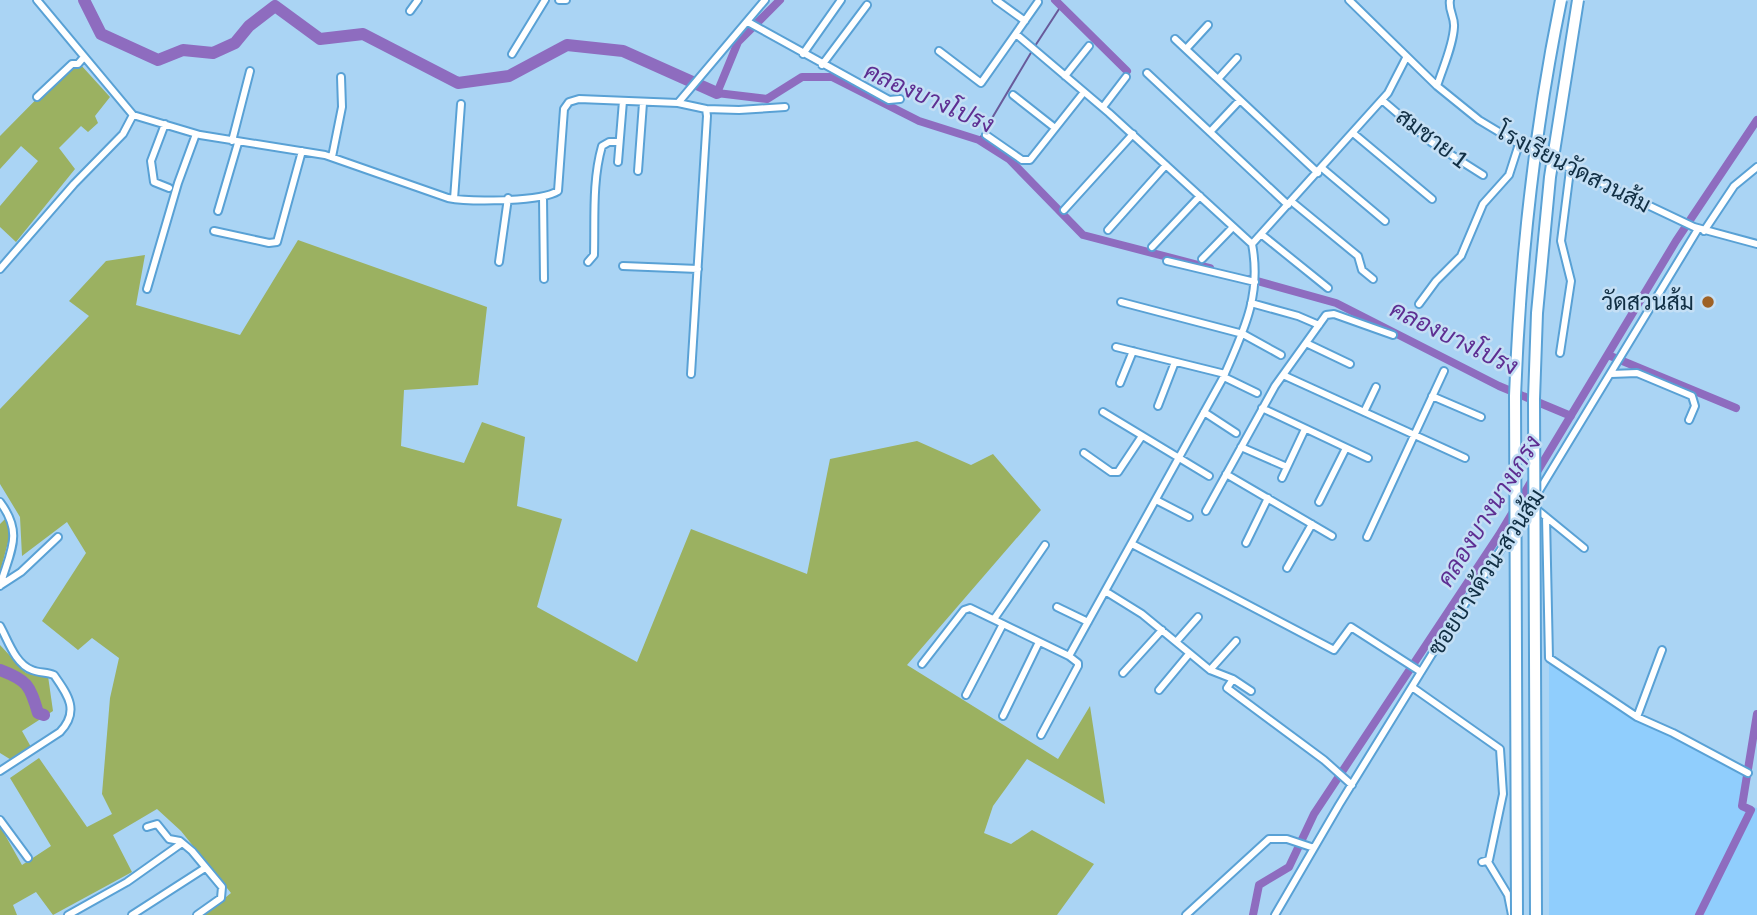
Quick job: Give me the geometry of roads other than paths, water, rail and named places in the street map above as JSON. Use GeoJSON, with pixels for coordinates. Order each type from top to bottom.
{"type":"FeatureCollection","features":[{"type":"Feature","properties":{"kind":"highway"},"geometry":{"type":"LineString","coordinates":[[1515,915],[1515,396],[1518,311],[1531,173],[1561,0]]}},
{"type":"Feature","properties":{"kind":"highway"},"geometry":{"type":"LineString","coordinates":[[1536,915],[1534,399],[1537,313],[1550,177],[1578,0]]}},
{"type":"Feature","properties":{"kind":"street"},"geometry":{"type":"LineString","coordinates":[[37,0],[133,116],[196,134],[328,156],[464,201],[543,197],[553,194],[560,187],[564,109],[569,102],[579,99],[678,103],[706,109],[785,107]]}},
{"type":"Feature","properties":{"kind":"street"},"geometry":{"type":"LineString","coordinates":[[410,10],[418,0]]}},
{"type":"Feature","properties":{"kind":"street"},"geometry":{"type":"LineString","coordinates":[[512,54],[545,0]]}},
{"type":"Feature","properties":{"kind":"street"},"geometry":{"type":"LineString","coordinates":[[559,0],[566,0]]}},
{"type":"Feature","properties":{"kind":"street"},"geometry":{"type":"LineString","coordinates":[[678,103],[698,79],[753,25],[765,0]]}},
{"type":"Feature","properties":{"kind":"street"},"geometry":{"type":"LineString","coordinates":[[803,54],[841,0]]}},
{"type":"Feature","properties":{"kind":"street"},"geometry":{"type":"LineString","coordinates":[[996,0],[1024,21]]}},
{"type":"Feature","properties":{"kind":"street","name":"โรงเรียนวัดสวนส้ม"},"geometry":{"type":"LineString","coordinates":[[1349,0],[1437,86],[1479,120],[1519,145],[1699,229],[1757,244]]}},
{"type":"Feature","properties":{"kind":"street"},"geometry":{"type":"LineString","coordinates":[[1437,86],[1454,32],[1455,21],[1449,5],[1450,0]]}},
{"type":"Feature","properties":{"kind":"street"},"geometry":{"type":"LineString","coordinates":[[939,51],[981,83],[1038,2]]}},
{"type":"Feature","properties":{"kind":"street"},"geometry":{"type":"LineString","coordinates":[[822,65],[867,5]]}},
{"type":"Feature","properties":{"kind":"street"},"geometry":{"type":"LineString","coordinates":[[753,25],[889,100],[901,99]]}},
{"type":"Feature","properties":{"kind":"street"},"geometry":{"type":"LineString","coordinates":[[1186,49],[1208,25]]}},
{"type":"Feature","properties":{"kind":"street"},"geometry":{"type":"LineString","coordinates":[[1016,34],[1103,107],[1252,244],[1256,266],[1243,334],[1224,376],[1069,655]]}},
{"type":"Feature","properties":{"kind":"street"},"geometry":{"type":"LineString","coordinates":[[1175,38],[1320,170],[1385,221]]}},
{"type":"Feature","properties":{"kind":"street"},"geometry":{"type":"LineString","coordinates":[[1065,76],[1089,46]]}},
{"type":"Feature","properties":{"kind":"street"},"geometry":{"type":"LineString","coordinates":[[37,97],[72,64],[78,64],[84,57]]}},
{"type":"Feature","properties":{"kind":"street"},"geometry":{"type":"LineString","coordinates":[[1218,79],[1237,58]]}},
{"type":"Feature","properties":{"kind":"street"},"geometry":{"type":"LineString","coordinates":[[1252,244],[1382,100],[1406,58]]}},
{"type":"Feature","properties":{"kind":"street"},"geometry":{"type":"LineString","coordinates":[[218,211],[250,71]]}},
{"type":"Feature","properties":{"kind":"street"},"geometry":{"type":"LineString","coordinates":[[1147,73],[1290,203],[1358,256],[1362,270],[1373,279]]}},
{"type":"Feature","properties":{"kind":"street"},"geometry":{"type":"LineString","coordinates":[[328,156],[342,107],[341,77]]}},
{"type":"Feature","properties":{"kind":"street"},"geometry":{"type":"LineString","coordinates":[[1103,107],[1126,77]]}},
{"type":"Feature","properties":{"kind":"street"},"geometry":{"type":"LineString","coordinates":[[986,135],[1022,160],[1032,159],[1084,92]]}},
{"type":"Feature","properties":{"kind":"street"},"geometry":{"type":"LineString","coordinates":[[1013,95],[1055,128]]}},
{"type":"Feature","properties":{"kind":"street"},"geometry":{"type":"LineString","coordinates":[[1210,132],[1240,100]]}},
{"type":"Feature","properties":{"kind":"street","name":"สมชาย 1"},"geometry":{"type":"LineString","coordinates":[[1382,100],[1432,142],[1483,175]]}},
{"type":"Feature","properties":{"kind":"street"},"geometry":{"type":"LineString","coordinates":[[618,162],[623,101]]}},
{"type":"Feature","properties":{"kind":"street"},"geometry":{"type":"LineString","coordinates":[[638,171],[643,103]]}},
{"type":"Feature","properties":{"kind":"street"},"geometry":{"type":"LineString","coordinates":[[454,199],[461,104]]}},
{"type":"Feature","properties":{"kind":"street"},"geometry":{"type":"LineString","coordinates":[[691,374],[706,109]]}},
{"type":"Feature","properties":{"kind":"street"},"geometry":{"type":"LineString","coordinates":[[0,269],[74,184],[123,134],[133,116]]}},
{"type":"Feature","properties":{"kind":"street"},"geometry":{"type":"LineString","coordinates":[[164,124],[151,165],[154,182],[169,188]]}},
{"type":"Feature","properties":{"kind":"street"},"geometry":{"type":"LineString","coordinates":[[1353,133],[1432,199]]}},
{"type":"Feature","properties":{"kind":"street"},"geometry":{"type":"LineString","coordinates":[[147,289],[178,183],[196,134]]}},
{"type":"Feature","properties":{"kind":"street"},"geometry":{"type":"LineString","coordinates":[[1064,210],[1133,134]]}},
{"type":"Feature","properties":{"kind":"street"},"geometry":{"type":"LineString","coordinates":[[588,262],[594,255],[593,221],[598,160],[602,146],[609,142],[619,142]]}},
{"type":"Feature","properties":{"kind":"street"},"geometry":{"type":"LineString","coordinates":[[1419,304],[1436,281],[1461,256],[1483,204],[1509,174],[1519,145]]}},
{"type":"Feature","properties":{"kind":"street"},"geometry":{"type":"LineString","coordinates":[[214,231],[269,243],[277,242],[302,151]]}},
{"type":"Feature","properties":{"kind":"street"},"geometry":{"type":"LineString","coordinates":[[1108,230],[1166,165]]}},
{"type":"Feature","properties":{"kind":"street","name":"ซอยบางด้วน-สวนส้ม"},"geometry":{"type":"LineString","coordinates":[[1275,915],[1313,847],[1421,672],[1531,504],[1699,229],[1734,186],[1757,167]]}},
{"type":"Feature","properties":{"kind":"street"},"geometry":{"type":"LineString","coordinates":[[1560,353],[1571,281],[1561,241],[1570,170]]}},
{"type":"Feature","properties":{"kind":"street"},"geometry":{"type":"LineString","coordinates":[[1152,247],[1200,196]]}},
{"type":"Feature","properties":{"kind":"street"},"geometry":{"type":"LineString","coordinates":[[543,197],[544,279]]}},
{"type":"Feature","properties":{"kind":"street"},"geometry":{"type":"LineString","coordinates":[[499,262],[508,198]]}},
{"type":"Feature","properties":{"kind":"street"},"geometry":{"type":"LineString","coordinates":[[1202,259],[1233,227]]}},
{"type":"Feature","properties":{"kind":"street"},"geometry":{"type":"LineString","coordinates":[[1261,234],[1328,288]]}},
{"type":"Feature","properties":{"kind":"street"},"geometry":{"type":"LineString","coordinates":[[1167,261],[1255,281]]}},
{"type":"Feature","properties":{"kind":"street"},"geometry":{"type":"LineString","coordinates":[[624,266],[698,269]]}},
{"type":"Feature","properties":{"kind":"street"},"geometry":{"type":"LineString","coordinates":[[1121,302],[1243,334],[1281,355]]}},
{"type":"Feature","properties":{"kind":"street"},"geometry":{"type":"LineString","coordinates":[[1251,303],[1319,324]]}},
{"type":"Feature","properties":{"kind":"street"},"geometry":{"type":"LineString","coordinates":[[1206,511],[1262,408],[1326,315],[1331,313],[1393,335]]}},
{"type":"Feature","properties":{"kind":"street"},"geometry":{"type":"LineString","coordinates":[[1306,343],[1350,364]]}},
{"type":"Feature","properties":{"kind":"street"},"geometry":{"type":"LineString","coordinates":[[1116,347],[1224,376],[1257,393]]}},
{"type":"Feature","properties":{"kind":"street"},"geometry":{"type":"LineString","coordinates":[[1120,383],[1133,351]]}},
{"type":"Feature","properties":{"kind":"street"},"geometry":{"type":"LineString","coordinates":[[1157,406],[1175,362]]}},
{"type":"Feature","properties":{"kind":"street"},"geometry":{"type":"LineString","coordinates":[[1367,537],[1444,371]]}},
{"type":"Feature","properties":{"kind":"street"},"geometry":{"type":"LineString","coordinates":[[1611,374],[1637,373],[1692,396],[1695,406],[1689,420]]}},
{"type":"Feature","properties":{"kind":"street"},"geometry":{"type":"LineString","coordinates":[[1283,375],[1465,458]]}},
{"type":"Feature","properties":{"kind":"street"},"geometry":{"type":"LineString","coordinates":[[1364,412],[1376,387]]}},
{"type":"Feature","properties":{"kind":"street"},"geometry":{"type":"LineString","coordinates":[[1432,396],[1481,417]]}},
{"type":"Feature","properties":{"kind":"street"},"geometry":{"type":"LineString","coordinates":[[1262,408],[1368,458]]}},
{"type":"Feature","properties":{"kind":"street"},"geometry":{"type":"LineString","coordinates":[[1103,412],[1209,476]]}},
{"type":"Feature","properties":{"kind":"street"},"geometry":{"type":"LineString","coordinates":[[1204,412],[1236,433]]}},
{"type":"Feature","properties":{"kind":"street"},"geometry":{"type":"LineString","coordinates":[[1282,478],[1306,429]]}},
{"type":"Feature","properties":{"kind":"street"},"geometry":{"type":"LineString","coordinates":[[1084,453],[1111,472],[1118,472],[1142,436]]}},
{"type":"Feature","properties":{"kind":"street"},"geometry":{"type":"LineString","coordinates":[[1241,447],[1287,467]]}},
{"type":"Feature","properties":{"kind":"street"},"geometry":{"type":"LineString","coordinates":[[1319,502],[1346,448]]}},
{"type":"Feature","properties":{"kind":"street"},"geometry":{"type":"LineString","coordinates":[[1226,474],[1332,536]]}},
{"type":"Feature","properties":{"kind":"street"},"geometry":{"type":"LineString","coordinates":[[1246,543],[1268,498]]}},
{"type":"Feature","properties":{"kind":"street"},"geometry":{"type":"LineString","coordinates":[[1156,500],[1189,517]]}},
{"type":"Feature","properties":{"kind":"street"},"geometry":{"type":"LineString","coordinates":[[0,502],[14,529],[0,586]]}},
{"type":"Feature","properties":{"kind":"street"},"geometry":{"type":"LineString","coordinates":[[1531,504],[1584,548]]}},
{"type":"Feature","properties":{"kind":"street"},"geometry":{"type":"LineString","coordinates":[[1546,517],[1549,658],[1637,717],[1748,773]]}},
{"type":"Feature","properties":{"kind":"street"},"geometry":{"type":"LineString","coordinates":[[1287,568],[1312,524]]}},
{"type":"Feature","properties":{"kind":"street"},"geometry":{"type":"LineString","coordinates":[[0,586],[21,572],[58,537]]}},
{"type":"Feature","properties":{"kind":"street"},"geometry":{"type":"LineString","coordinates":[[1132,544],[1334,650],[1351,627],[1421,672]]}},
{"type":"Feature","properties":{"kind":"street"},"geometry":{"type":"LineString","coordinates":[[994,619],[1045,545]]}},
{"type":"Feature","properties":{"kind":"street"},"geometry":{"type":"LineString","coordinates":[[1105,591],[1135,609],[1210,670],[1233,679],[1251,691]]}},
{"type":"Feature","properties":{"kind":"street"},"geometry":{"type":"LineString","coordinates":[[1056,607],[1088,622]]}},
{"type":"Feature","properties":{"kind":"street"},"geometry":{"type":"LineString","coordinates":[[922,664],[967,608],[1069,655],[1078,666],[1041,735]]}},
{"type":"Feature","properties":{"kind":"street"},"geometry":{"type":"LineString","coordinates":[[1176,642],[1198,617]]}},
{"type":"Feature","properties":{"kind":"street"},"geometry":{"type":"LineString","coordinates":[[966,695],[1003,624]]}},
{"type":"Feature","properties":{"kind":"street"},"geometry":{"type":"LineString","coordinates":[[0,626],[23,665],[34,671],[54,675],[69,702],[71,712],[68,723],[60,732],[0,771]]}},
{"type":"Feature","properties":{"kind":"street"},"geometry":{"type":"LineString","coordinates":[[1123,673],[1162,630]]}},
{"type":"Feature","properties":{"kind":"street"},"geometry":{"type":"LineString","coordinates":[[1210,670],[1236,641]]}},
{"type":"Feature","properties":{"kind":"street"},"geometry":{"type":"LineString","coordinates":[[1003,716],[1039,642]]}},
{"type":"Feature","properties":{"kind":"street"},"geometry":{"type":"LineString","coordinates":[[1637,717],[1662,650]]}},
{"type":"Feature","properties":{"kind":"street"},"geometry":{"type":"LineString","coordinates":[[1159,690],[1189,654]]}},
{"type":"Feature","properties":{"kind":"street"},"geometry":{"type":"LineString","coordinates":[[1233,679],[1227,688],[1352,785]]}},
{"type":"Feature","properties":{"kind":"street"},"geometry":{"type":"LineString","coordinates":[[1412,687],[1500,749],[1503,794],[1485,862],[1508,895],[1515,915]]}},
{"type":"Feature","properties":{"kind":"street"},"geometry":{"type":"LineString","coordinates":[[0,820],[28,858]]}},
{"type":"Feature","properties":{"kind":"street"},"geometry":{"type":"LineString","coordinates":[[147,827],[157,824],[169,839],[192,850],[214,876],[223,892],[222,898],[197,915]]}},
{"type":"Feature","properties":{"kind":"street"},"geometry":{"type":"LineString","coordinates":[[1186,915],[1269,839],[1278,838],[1313,847]]}},
{"type":"Feature","properties":{"kind":"street"},"geometry":{"type":"LineString","coordinates":[[70,915],[127,882],[182,843]]}},
{"type":"Feature","properties":{"kind":"street"},"geometry":{"type":"LineString","coordinates":[[132,915],[205,868]]}},
{"type":"Feature","properties":{"kind":"waterway","name":"คลองบางโปรง"},"geometry":{"type":"LineString","coordinates":[[84,0],[101,34],[158,60],[183,50],[213,53],[235,43],[249,26],[275,6],[320,39],[363,34],[458,83],[509,76],[567,45],[623,51],[717,93]]}},
{"type":"Feature","properties":{"kind":"waterway","name":"คลองบางโปรง"},"geometry":{"type":"LineString","coordinates":[[780,0],[738,42],[717,93],[767,99],[802,77],[832,77],[919,121],[979,140],[1009,159],[1083,235],[1210,268]]}},
{"type":"Feature","properties":{"kind":"waterway"},"geometry":{"type":"LineString","coordinates":[[1055,0],[1127,71]]}},
{"type":"Feature","properties":{"kind":"waterway"},"geometry":{"type":"LineString","coordinates":[[1035,46],[1061,6]]}},
{"type":"Feature","properties":{"kind":"waterway"},"geometry":{"type":"LineString","coordinates":[[979,140],[1032,51]]}},
{"type":"Feature","properties":{"kind":"waterway","name":"คลองบางนางเกรง"},"geometry":{"type":"LineString","coordinates":[[1253,915],[1259,885],[1289,867],[1314,814],[1499,535],[1676,241],[1757,120]]}},
{"type":"Feature","properties":{"kind":"waterway","name":"คลองบางโปรง"},"geometry":{"type":"LineString","coordinates":[[1250,279],[1336,303],[1499,386],[1571,416]]}},
{"type":"Feature","properties":{"kind":"waterway"},"geometry":{"type":"LineString","coordinates":[[1608,355],[1736,408]]}},
{"type":"Feature","properties":{"kind":"waterway"},"geometry":{"type":"LineString","coordinates":[[0,670],[26,685],[38,713],[44,715]]}},
{"type":"Feature","properties":{"kind":"waterway"},"geometry":{"type":"LineString","coordinates":[[1699,915],[1751,810],[1742,806],[1757,714]]}},
{"type":"Feature","properties":{"kind":"place","name":"วัดสวนส้ม"},"geometry":{"type":"Point","coordinates":[1708,302]}}]}
